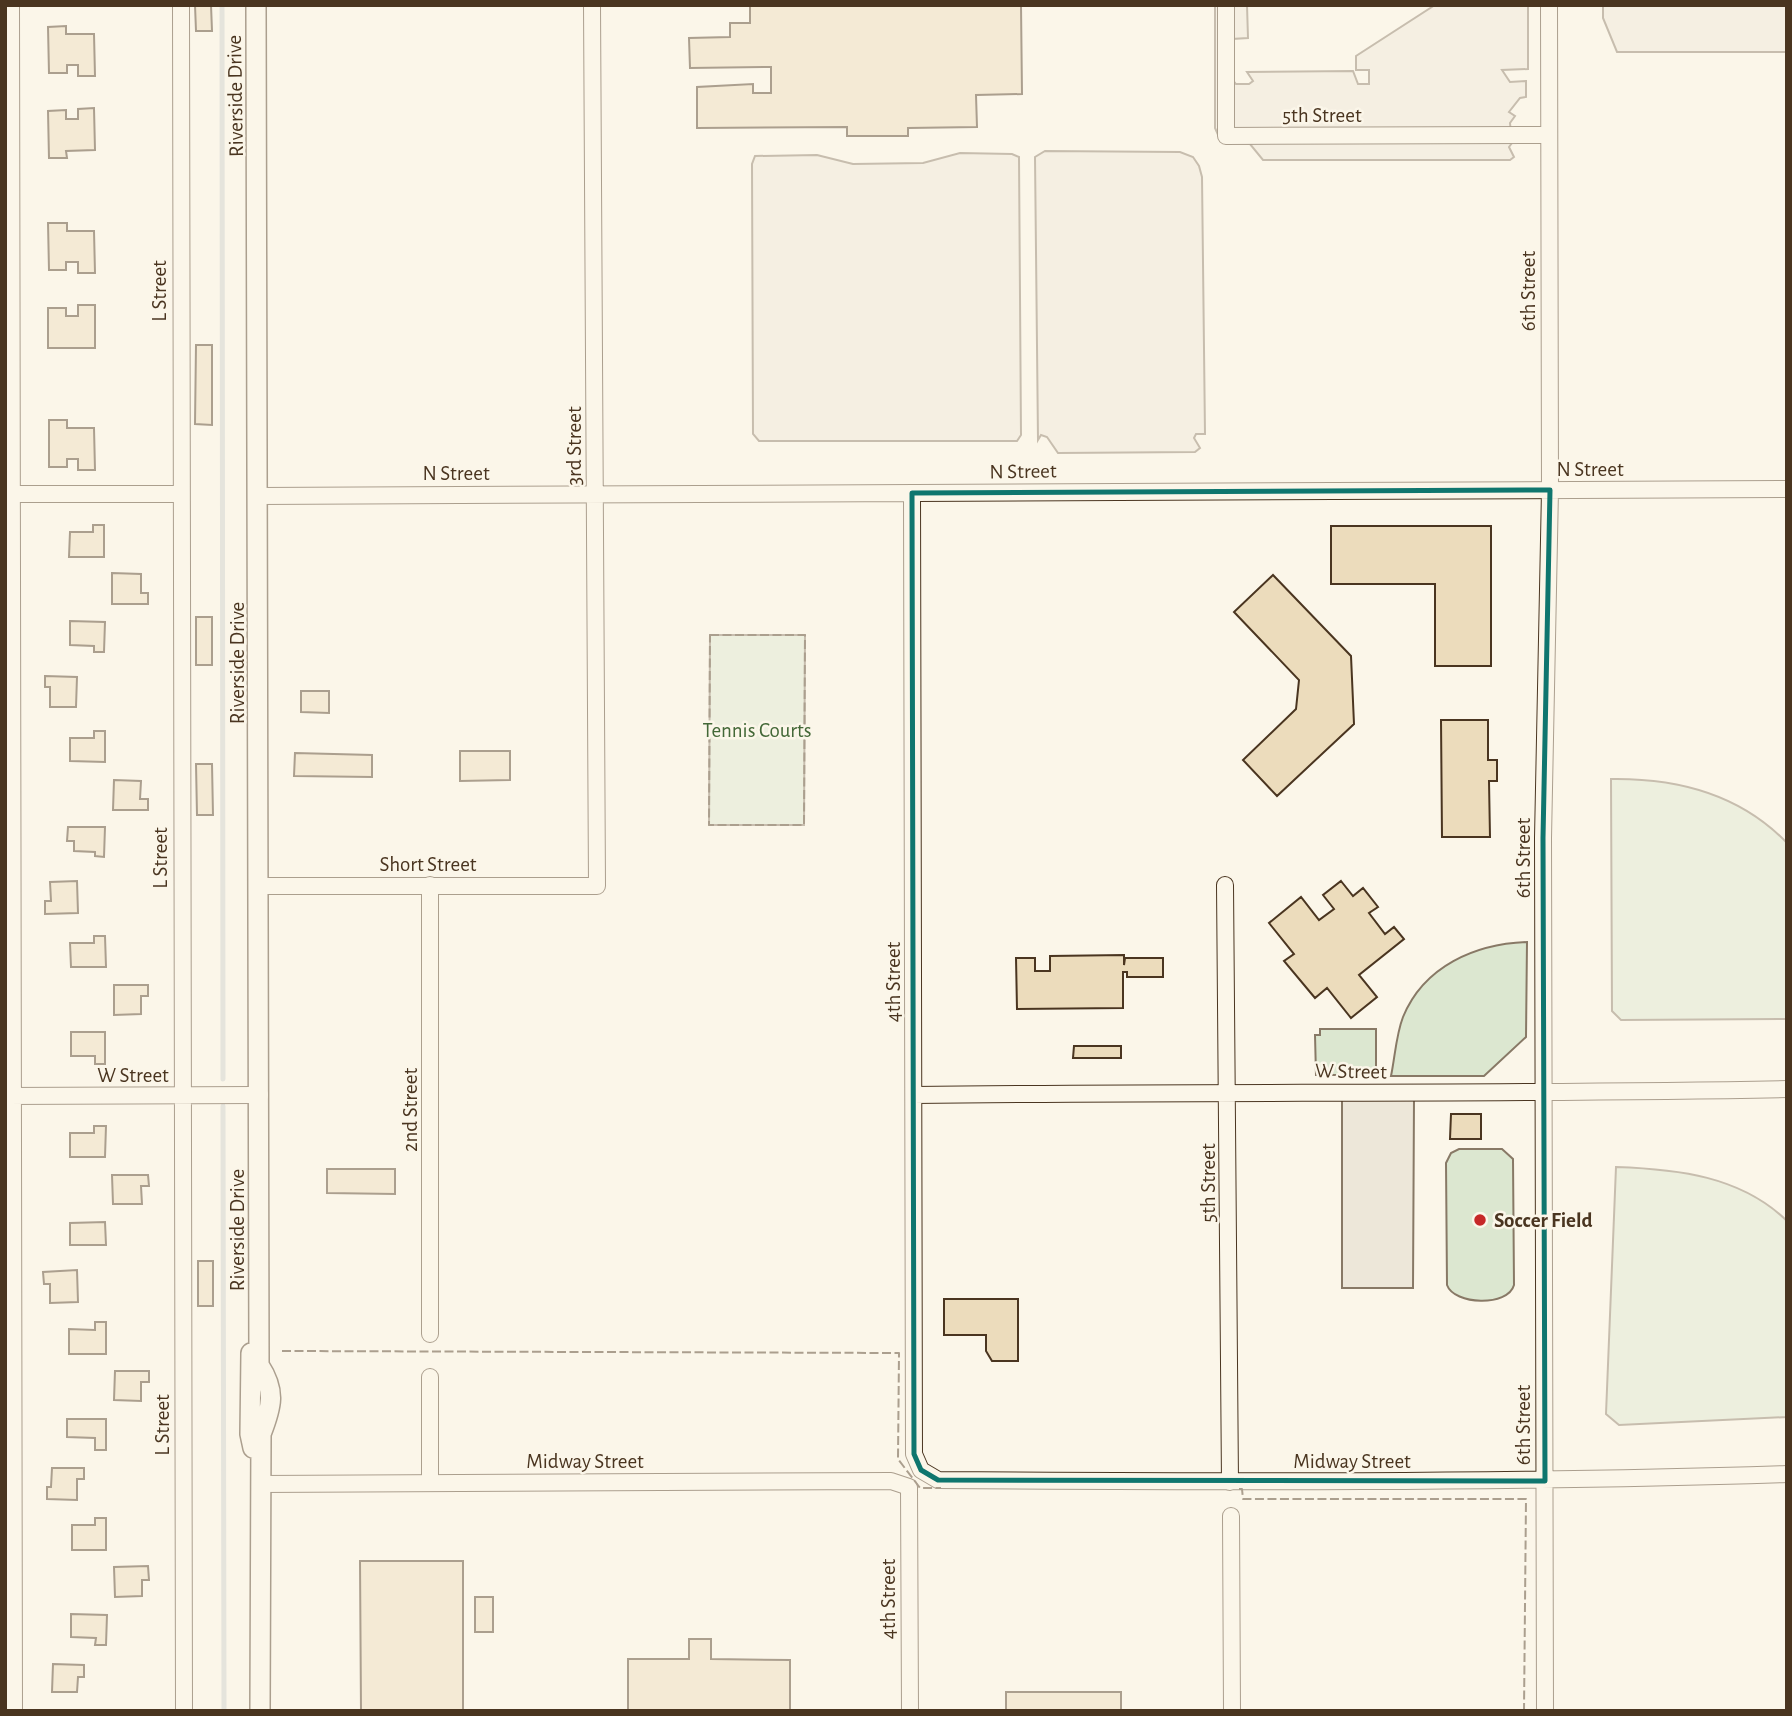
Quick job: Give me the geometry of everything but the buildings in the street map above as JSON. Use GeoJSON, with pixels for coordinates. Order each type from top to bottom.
{"type":"FeatureCollection","features":[{"type":"Feature","properties":{"kind":"street"},"geometry":{"type":"LineString","coordinates":[[11,5],[9,1096],[14,1711]]}},
{"type":"Feature","properties":{"kind":"street","name":"L Street"},"geometry":{"type":"LineString","coordinates":[[181,5],[184,1711]]}},
{"type":"Feature","properties":{"kind":"street","name":"Riverside Drive"},"geometry":{"type":"LineString","coordinates":[[257,5],[260,1320],[251,1338],[250,1434],[260,1484],[260,1711]]}},
{"type":"Feature","properties":{"kind":"street","name":"3rd Street"},"geometry":{"type":"LineString","coordinates":[[592,5],[597,886]]}},
{"type":"Feature","properties":{"kind":"street","name":"5th Street"},"geometry":{"type":"LineString","coordinates":[[1226,5],[1226,136],[1549,135]]}},
{"type":"Feature","properties":{"kind":"street","name":"6th Street"},"geometry":{"type":"LineString","coordinates":[[1545,1711],[1543,1094],[1545,652],[1550,490],[1549,5]]}},
{"type":"Feature","properties":{"kind":"street","name":"N Street"},"geometry":{"type":"LineString","coordinates":[[259,496],[1787,489]]}},
{"type":"Feature","properties":{"kind":"street","name":"4th Street"},"geometry":{"type":"LineString","coordinates":[[912,493],[914,1454],[921,1471]]}},
{"type":"Feature","properties":{"kind":"street"},"geometry":{"type":"LineString","coordinates":[[9,494],[180,494]]}},
{"type":"Feature","properties":{"kind":"street","name":"2nd Street"},"geometry":{"type":"LineString","coordinates":[[430,885],[430,1334]]}},
{"type":"Feature","properties":{"kind":"street","name":"5th Street"},"geometry":{"type":"LineString","coordinates":[[1225,885],[1230,1482]]}},
{"type":"Feature","properties":{"kind":"street","name":"Short Street"},"geometry":{"type":"LineString","coordinates":[[260,886],[597,886]]}},
{"type":"Feature","properties":{"kind":"street","name":"W Street"},"geometry":{"type":"LineString","coordinates":[[914,1096],[1228,1091],[1543,1094],[1787,1089]]}},
{"type":"Feature","properties":{"kind":"street","name":"W Street"},"geometry":{"type":"LineString","coordinates":[[9,1096],[260,1095]]}},
{"type":"Feature","properties":{"kind":"street"},"geometry":{"type":"LineString","coordinates":[[430,1377],[430,1482]]}},
{"type":"Feature","properties":{"kind":"street","name":"Midway Street"},"geometry":{"type":"LineString","coordinates":[[921,1471],[937,1480],[1230,1482],[1545,1481],[1787,1474]]}},
{"type":"Feature","properties":{"kind":"street","name":"Midway Street"},"geometry":{"type":"LineString","coordinates":[[260,1484],[891,1481],[909,1488]]}},
{"type":"Feature","properties":{"kind":"street","name":"4th Street"},"geometry":{"type":"LineString","coordinates":[[909,1488],[910,1711]]}},
{"type":"Feature","properties":{"kind":"street"},"geometry":{"type":"LineString","coordinates":[[1231,1516],[1232,1711]]}},
{"type":"Feature","properties":{"kind":"highlighted area"},"geometry":{"type":"Polygon","coordinates":[[[1550,490],[1543,838],[1545,1481],[938,1480],[921,1470],[914,1454],[912,493],[1550,490]]]}},
{"type":"Feature","properties":{"kind":"green space","name":"Tennis Courts"},"geometry":{"type":"Polygon","coordinates":[[[710,635],[805,635],[804,825],[709,825],[710,635]]]}},
{"type":"Feature","properties":{"kind":"green space"},"geometry":{"type":"Polygon","coordinates":[[[1611,779],[1659,782],[1706,792],[1749,812],[1787,843],[1787,1019],[1621,1020],[1612,1011],[1611,779]]]}},
{"type":"Feature","properties":{"kind":"green space"},"geometry":{"type":"Polygon","coordinates":[[[1527,942],[1526,1037],[1484,1076],[1391,1076],[1403,1017],[1424,984],[1438,971],[1470,953],[1489,947],[1527,942]]]}},
{"type":"Feature","properties":{"kind":"green space"},"geometry":{"type":"Polygon","coordinates":[[[1320,1029],[1376,1029],[1376,1075],[1316,1075],[1315,1035],[1320,1035],[1320,1029]]]}},
{"type":"Feature","properties":{"kind":"green space","name":"Soccer Field"},"geometry":{"type":"Polygon","coordinates":[[[1459,1149],[1502,1149],[1513,1159],[1514,1285],[1510,1292],[1492,1300],[1460,1297],[1447,1285],[1446,1163],[1451,1153],[1459,1149]]]}},
{"type":"Feature","properties":{"kind":"green space"},"geometry":{"type":"Polygon","coordinates":[[[1616,1167],[1662,1170],[1707,1178],[1749,1194],[1787,1221],[1787,1417],[1619,1425],[1606,1414],[1616,1167]]]}},
{"type":"Feature","properties":{"kind":"shaded area"},"geometry":{"type":"Polygon","coordinates":[[[1215,5],[1247,5],[1248,38],[1232,39],[1232,79],[1236,84],[1249,84],[1253,81],[1247,72],[1353,71],[1358,84],[1369,84],[1369,70],[1356,70],[1356,56],[1435,5],[1528,5],[1528,69],[1502,70],[1510,82],[1526,81],[1526,97],[1520,98],[1509,112],[1515,116],[1510,123],[1512,143],[1509,147],[1514,157],[1510,160],[1263,160],[1250,144],[1230,143],[1219,137],[1215,128],[1215,5]]]}},
{"type":"Feature","properties":{"kind":"shaded area"},"geometry":{"type":"Polygon","coordinates":[[[1603,5],[1787,5],[1787,52],[1617,52],[1603,18],[1603,5]]]}},
{"type":"Feature","properties":{"kind":"shaded area"},"geometry":{"type":"Polygon","coordinates":[[[1045,151],[1180,152],[1193,157],[1199,166],[1202,177],[1205,434],[1196,434],[1194,438],[1200,448],[1195,452],[1058,453],[1047,437],[1041,435],[1038,440],[1035,157],[1045,151]]]}},
{"type":"Feature","properties":{"kind":"shaded area"},"geometry":{"type":"Polygon","coordinates":[[[960,153],[1012,154],[1019,157],[1021,435],[1017,441],[759,441],[753,434],[752,164],[755,156],[817,155],[853,164],[923,163],[960,153]]]}},
{"type":"Feature","properties":{"kind":"shaded area"},"geometry":{"type":"Polygon","coordinates":[[[1342,1097],[1414,1098],[1413,1288],[1342,1288],[1342,1097]]]}},
{"type":"Feature","properties":{"kind":"waterway"},"geometry":{"type":"LineString","coordinates":[[222,5],[223,1079]]}},
{"type":"Feature","properties":{"kind":"waterway"},"geometry":{"type":"LineString","coordinates":[[223,1106],[224,1711]]}},
{"type":"Feature","properties":{"kind":"fence"},"geometry":{"type":"LineString","coordinates":[[710,635],[805,635],[804,825],[709,825],[710,635]]}},
{"type":"Feature","properties":{"kind":"fence"},"geometry":{"type":"LineString","coordinates":[[282,1351],[899,1353],[898,1459],[920,1488],[941,1488]]}},
{"type":"Feature","properties":{"kind":"fence"},"geometry":{"type":"LineString","coordinates":[[1239,1489],[1242,1489],[1243,1499],[1526,1499],[1524,1711]]}},
{"type":"Feature","properties":{"kind":"place","name":"Soccer Field"},"geometry":{"type":"Point","coordinates":[1480,1220]}}]}
